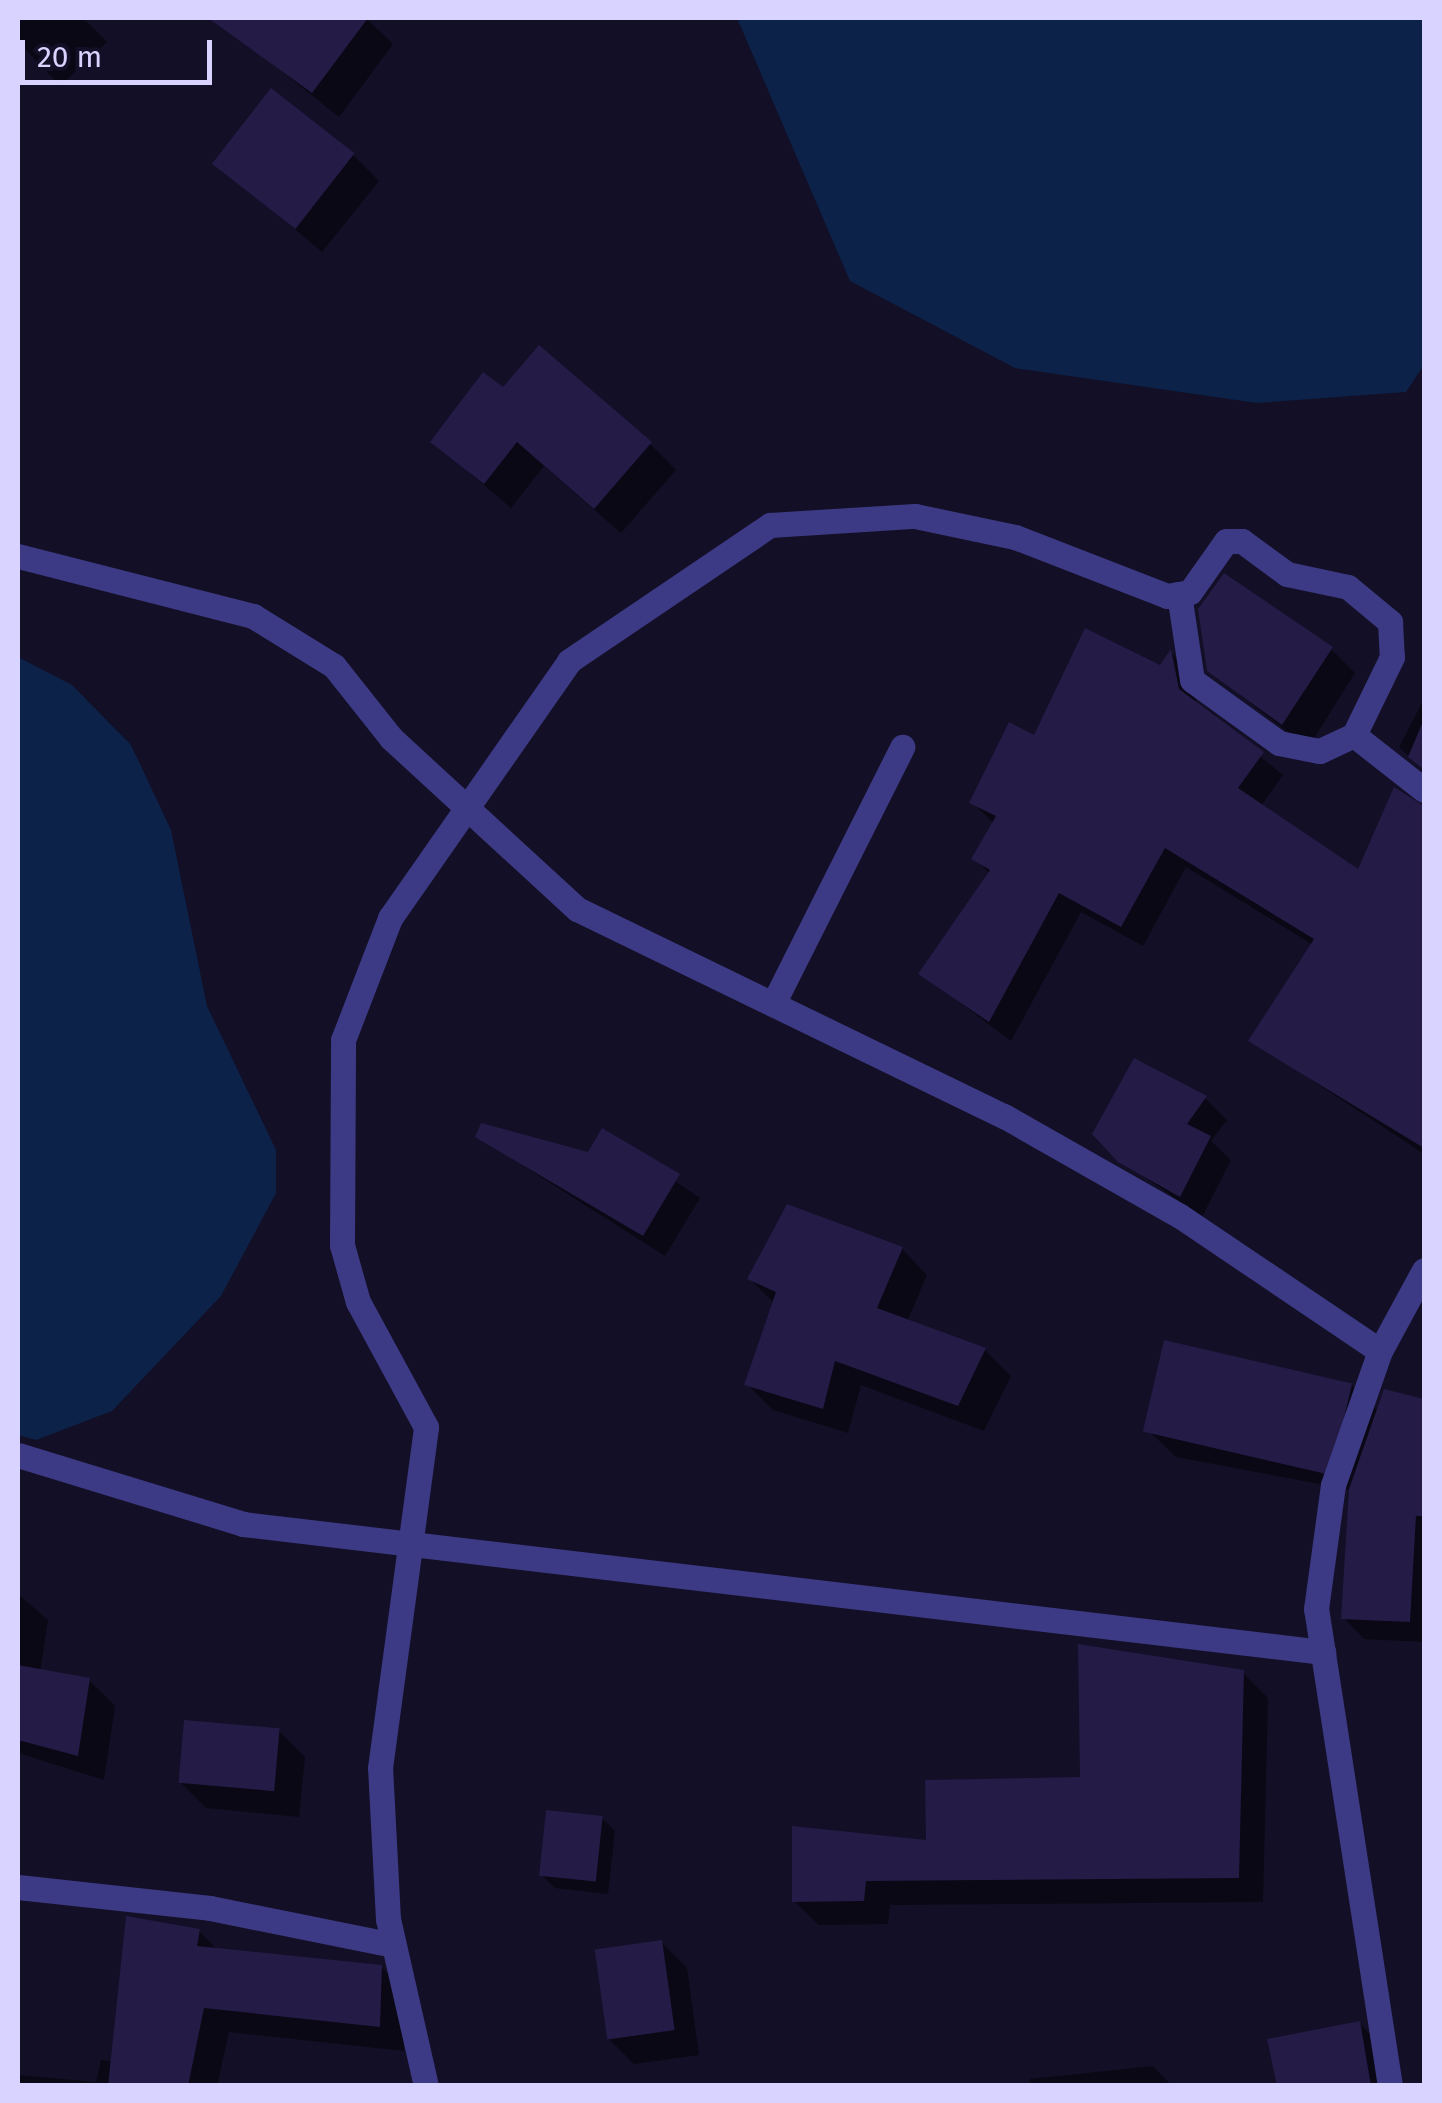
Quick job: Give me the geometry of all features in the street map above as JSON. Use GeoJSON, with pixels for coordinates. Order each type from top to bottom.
{"type":"FeatureCollection","features":[{"type":"Feature","properties":{"kind":"street"},"geometry":{"type":"LineString","coordinates":[[426,2086],[392,1944],[380,1768],[426,1426],[358,1302],[342,1244],[343,1040],[390,918],[462,804],[569,662],[770,525],[914,516],[1015,537],[1179,594]]}},
{"type":"Feature","properties":{"kind":"street"},"geometry":{"type":"LineString","coordinates":[[1236,539],[1287,574],[1335,580],[1366,597],[1390,622],[1396,646],[1354,734],[1319,751],[1279,744],[1192,680],[1179,594],[1236,539]]}},
{"type":"Feature","properties":{"kind":"street"},"geometry":{"type":"LineString","coordinates":[[18,556],[253,616],[334,666],[462,804],[576,909],[774,1004],[1164,1207],[1380,1352]]}},
{"type":"Feature","properties":{"kind":"street"},"geometry":{"type":"LineString","coordinates":[[1354,734],[1424,790]]}},
{"type":"Feature","properties":{"kind":"street"},"geometry":{"type":"LineString","coordinates":[[774,1004],[902,747]]}},
{"type":"Feature","properties":{"kind":"street"},"geometry":{"type":"LineString","coordinates":[[1390,2086],[1323,1652],[1322,1541],[1380,1352],[1424,1270]]}},
{"type":"Feature","properties":{"kind":"street"},"geometry":{"type":"LineString","coordinates":[[18,1454],[243,1524],[409,1537],[1323,1652]]}},
{"type":"Feature","properties":{"kind":"street"},"geometry":{"type":"LineString","coordinates":[[18,1887],[210,1908],[392,1944]]}},
{"type":"Feature","properties":{"kind":"water"},"geometry":{"type":"Polygon","coordinates":[[[737,18],[1424,18],[1424,365],[1406,392],[1257,403],[1015,368],[850,281],[737,18]]]}},
{"type":"Feature","properties":{"kind":"water"},"geometry":{"type":"Polygon","coordinates":[[[18,657],[72,685],[131,745],[171,830],[207,1006],[276,1150],[276,1193],[221,1296],[112,1411],[36,1440],[18,1435],[18,657]]]}},
{"type":"Feature","properties":{"kind":"building"},"geometry":{"type":"Polygon","coordinates":[[[208,18],[368,18],[312,93],[208,18]]]}},
{"type":"Feature","properties":{"kind":"building"},"geometry":{"type":"Polygon","coordinates":[[[271,88],[355,153],[295,229],[212,164],[271,88]]]}},
{"type":"Feature","properties":{"kind":"building"},"geometry":{"type":"Polygon","coordinates":[[[539,345],[652,442],[594,509],[517,442],[484,484],[430,442],[483,372],[503,387],[539,345]]]}},
{"type":"Feature","properties":{"kind":"building"},"geometry":{"type":"Polygon","coordinates":[[[1224,573],[1333,647],[1282,725],[1207,671],[1198,609],[1224,573]]]}},
{"type":"Feature","properties":{"kind":"building"},"geometry":{"type":"Polygon","coordinates":[[[1085,628],[1160,665],[1171,649],[1179,689],[1264,752],[1238,788],[1358,869],[1394,787],[1424,806],[1424,1148],[1248,1041],[1314,939],[1165,848],[1121,927],[1059,893],[989,1022],[918,974],[990,870],[971,859],[996,816],[969,803],[1009,722],[1034,735],[1085,628]]]}},
{"type":"Feature","properties":{"kind":"building"},"geometry":{"type":"Polygon","coordinates":[[[1424,719],[1424,770],[1408,757],[1424,719]]]}},
{"type":"Feature","properties":{"kind":"building"},"geometry":{"type":"Polygon","coordinates":[[[1134,1058],[1207,1096],[1187,1124],[1211,1136],[1180,1197],[1118,1162],[1092,1134],[1134,1058]]]}},
{"type":"Feature","properties":{"kind":"building"},"geometry":{"type":"Polygon","coordinates":[[[481,1123],[588,1152],[602,1128],[680,1174],[643,1236],[475,1137],[481,1123]]]}},
{"type":"Feature","properties":{"kind":"building"},"geometry":{"type":"Polygon","coordinates":[[[787,1204],[903,1247],[877,1308],[986,1348],[958,1406],[835,1361],[823,1409],[744,1385],[776,1292],[747,1279],[787,1204]]]}},
{"type":"Feature","properties":{"kind":"building"},"geometry":{"type":"Polygon","coordinates":[[[1164,1340],[1352,1383],[1331,1475],[1143,1432],[1164,1340]]]}},
{"type":"Feature","properties":{"kind":"building"},"geometry":{"type":"Polygon","coordinates":[[[1384,1389],[1424,1399],[1424,1516],[1416,1516],[1410,1622],[1341,1619],[1349,1489],[1384,1389]]]}},
{"type":"Feature","properties":{"kind":"building"},"geometry":{"type":"Polygon","coordinates":[[[1078,1644],[1244,1670],[1239,1878],[866,1881],[864,1901],[792,1902],[792,1826],[926,1840],[925,1780],[1080,1777],[1078,1644]]]}},
{"type":"Feature","properties":{"kind":"building"},"geometry":{"type":"Polygon","coordinates":[[[18,1665],[90,1678],[78,1756],[18,1740],[18,1665]]]}},
{"type":"Feature","properties":{"kind":"building"},"geometry":{"type":"Polygon","coordinates":[[[184,1720],[280,1728],[274,1791],[179,1783],[184,1720]]]}},
{"type":"Feature","properties":{"kind":"building"},"geometry":{"type":"Polygon","coordinates":[[[546,1810],[603,1816],[596,1882],[539,1876],[546,1810]]]}},
{"type":"Feature","properties":{"kind":"building"},"geometry":{"type":"Polygon","coordinates":[[[126,1916],[200,1929],[197,1946],[382,1965],[380,2027],[204,2008],[188,2086],[108,2086],[126,1916]]]}},
{"type":"Feature","properties":{"kind":"building"},"geometry":{"type":"Polygon","coordinates":[[[662,1940],[675,2030],[607,2040],[595,1949],[662,1940]]]}},
{"type":"Feature","properties":{"kind":"building"},"geometry":{"type":"Polygon","coordinates":[[[1360,2021],[1371,2086],[1277,2086],[1267,2039],[1360,2021]]]}}]}
